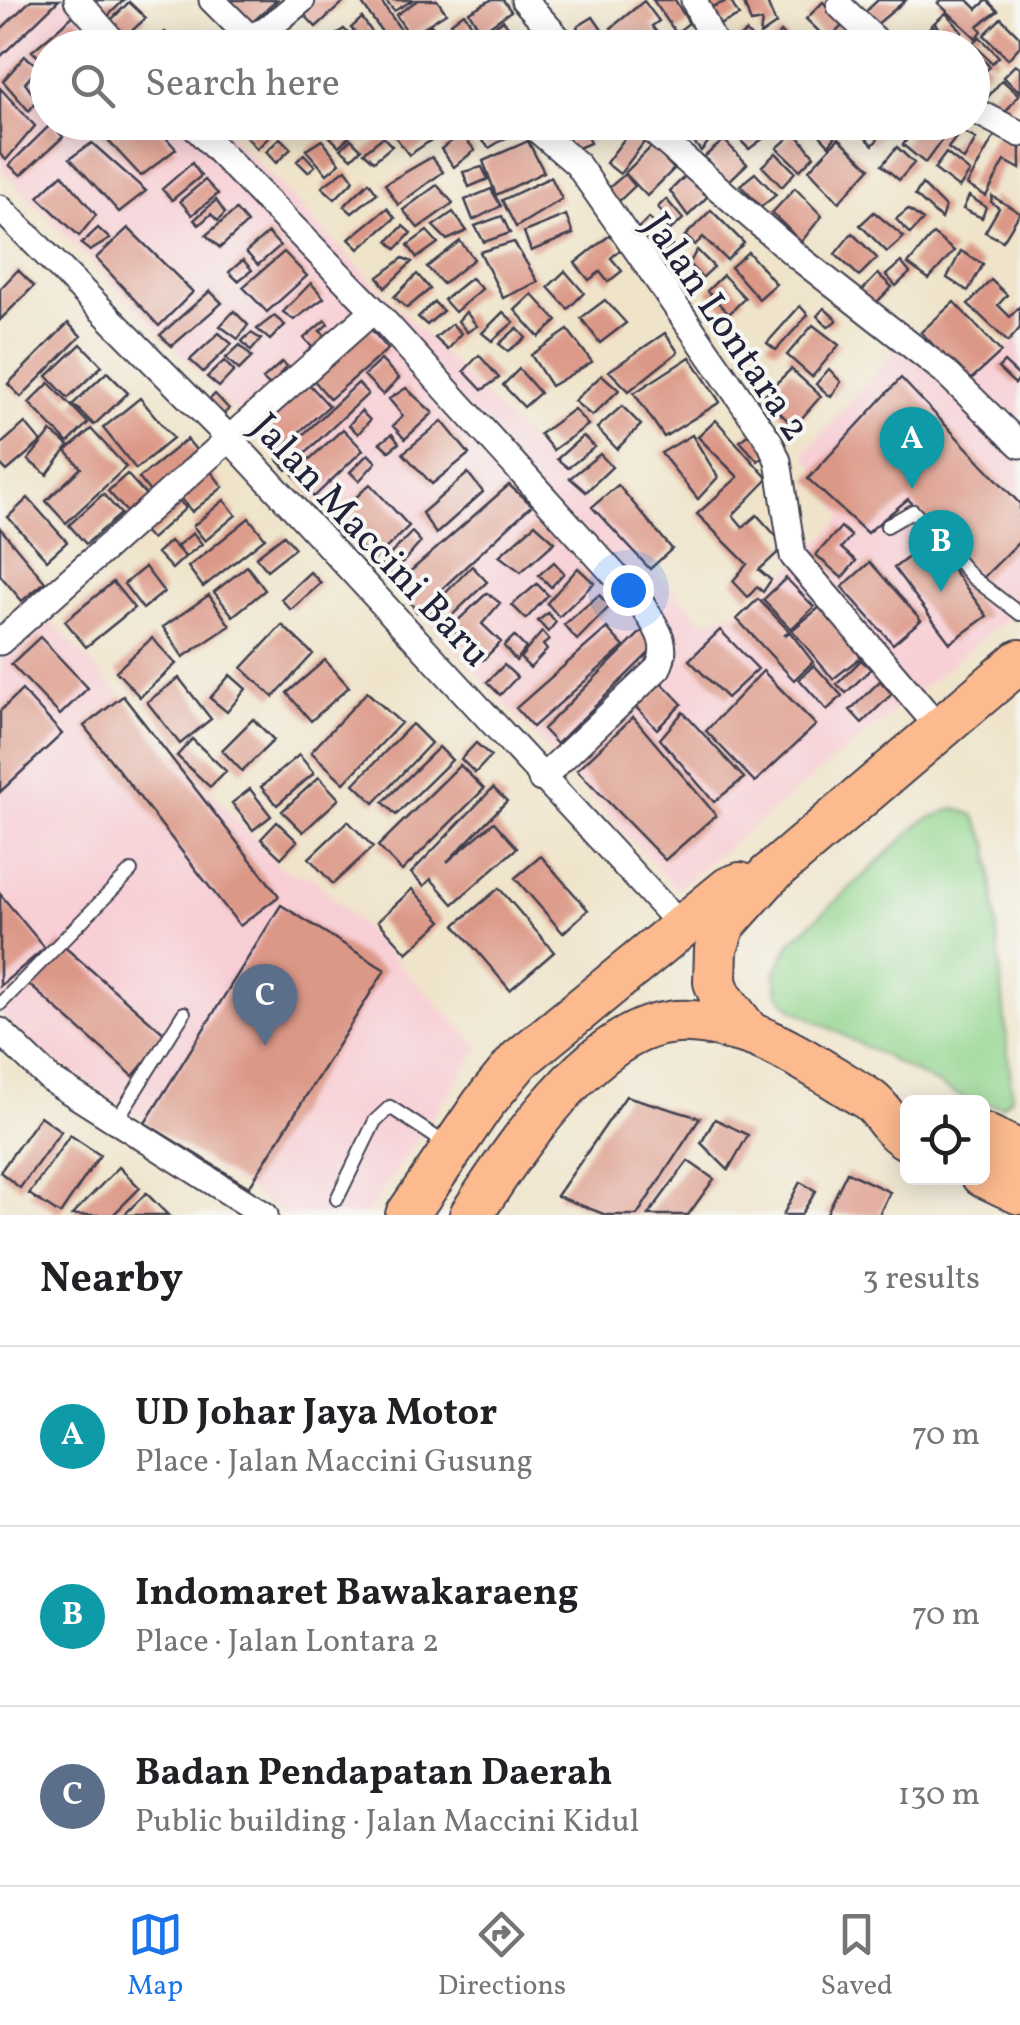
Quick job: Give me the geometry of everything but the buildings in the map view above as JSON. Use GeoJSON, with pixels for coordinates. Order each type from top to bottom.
{"type":"FeatureCollection","features":[{"type":"Feature","properties":{"kind":"highway"},"geometry":{"type":"LineString","coordinates":[[748,1033],[720,998],[713,967],[724,925],[769,875],[1019,665]]}},
{"type":"Feature","properties":{"kind":"highway"},"geometry":{"type":"LineString","coordinates":[[407,1215],[518,1060],[730,888],[769,875]]}},
{"type":"Feature","properties":{"kind":"highway"},"geometry":{"type":"LineString","coordinates":[[471,1215],[537,1118],[584,1072],[636,1032],[668,1022],[698,1022],[748,1033],[871,1100],[900,1135]]}},
{"type":"Feature","properties":{"kind":"highway"},"geometry":{"type":"LineString","coordinates":[[871,1100],[900,1101]]}},
{"type":"Feature","properties":{"kind":"highway"},"geometry":{"type":"LineString","coordinates":[[990,1138],[1020,1152]]}},
{"type":"Feature","properties":{"kind":"highway"},"geometry":{"type":"LineString","coordinates":[[990,1179],[1020,1193]]}},
{"type":"Feature","properties":{"kind":"street"},"geometry":{"type":"LineString","coordinates":[[77,0],[104,30]]}},
{"type":"Feature","properties":{"kind":"street"},"geometry":{"type":"LineString","coordinates":[[212,0],[242,30]]}},
{"type":"Feature","properties":{"kind":"street"},"geometry":{"type":"LineString","coordinates":[[266,30],[302,0]]}},
{"type":"Feature","properties":{"kind":"street"},"geometry":{"type":"LineString","coordinates":[[524,0],[543,30]]}},
{"type":"Feature","properties":{"kind":"street"},"geometry":{"type":"LineString","coordinates":[[694,0],[708,30]]}},
{"type":"Feature","properties":{"kind":"street"},"geometry":{"type":"LineString","coordinates":[[840,6],[865,30]]}},
{"type":"Feature","properties":{"kind":"street"},"geometry":{"type":"LineString","coordinates":[[990,118],[1020,134]]}},
{"type":"Feature","properties":{"kind":"street"},"geometry":{"type":"LineString","coordinates":[[208,140],[374,310],[642,605],[662,639],[664,653],[658,668],[541,778]]}},
{"type":"Feature","properties":{"kind":"street","name":"Jalan Lontara 2"},"geometry":{"type":"LineString","coordinates":[[549,140],[577,164],[770,442],[778,461],[792,556],[940,729]]}},
{"type":"Feature","properties":{"kind":"street"},"geometry":{"type":"LineString","coordinates":[[663,140],[798,258],[944,372],[1020,445]]}},
{"type":"Feature","properties":{"kind":"street","name":"Jalan Maccini Baru"},"geometry":{"type":"LineString","coordinates":[[0,208],[228,437],[682,927]]}},
{"type":"Feature","properties":{"kind":"street"},"geometry":{"type":"LineString","coordinates":[[0,642],[374,310]]}},
{"type":"Feature","properties":{"kind":"street"},"geometry":{"type":"LineString","coordinates":[[0,1031],[50,1079],[265,1215]]}},
{"type":"Feature","properties":{"kind":"lane"},"geometry":{"type":"LineString","coordinates":[[887,526],[912,511],[974,578],[1020,614]]}},
{"type":"Feature","properties":{"kind":"lane"},"geometry":{"type":"LineString","coordinates":[[0,1004],[130,871]]}},
{"type":"Feature","properties":{"kind":"lane"},"geometry":{"type":"LineString","coordinates":[[116,1121],[184,1013]]}},
{"type":"Feature","properties":{"kind":"lane"},"geometry":{"type":"LineString","coordinates":[[337,1199],[375,1121],[390,1107],[452,1148]]}},
{"type":"Feature","properties":{"kind":"shaded area"},"geometry":{"type":"Polygon","coordinates":[[[0,0],[100,0],[130,30],[30,30],[30,140],[236,140],[704,622],[750,607],[843,518],[805,453],[907,336],[975,379],[1020,334],[1020,608],[676,889],[189,362],[0,168],[0,0]]]}},
{"type":"Feature","properties":{"kind":"shaded area"},"geometry":{"type":"Polygon","coordinates":[[[45,614],[284,870],[314,878],[480,1047],[366,1215],[286,1215],[28,1043],[0,1013],[0,656],[45,614]]]}},
{"type":"Feature","properties":{"kind":"green space"},"geometry":{"type":"Polygon","coordinates":[[[955,808],[974,815],[989,845],[1012,1096],[1002,1106],[990,1104],[990,1095],[959,1095],[793,1009],[778,993],[775,973],[791,942],[923,821],[955,808]]]}},
{"type":"Feature","properties":{"kind":"place","name":"UD Johar Jaya Motor"},"geometry":{"type":"Point","coordinates":[912,489]}},
{"type":"Feature","properties":{"kind":"place","name":"Indomaret Bawakaraeng"},"geometry":{"type":"Point","coordinates":[941,592]}},
{"type":"Feature","properties":{"kind":"place","name":"Badan Pendapatan Daerah"},"geometry":{"type":"Point","coordinates":[265,1046]}}]}
